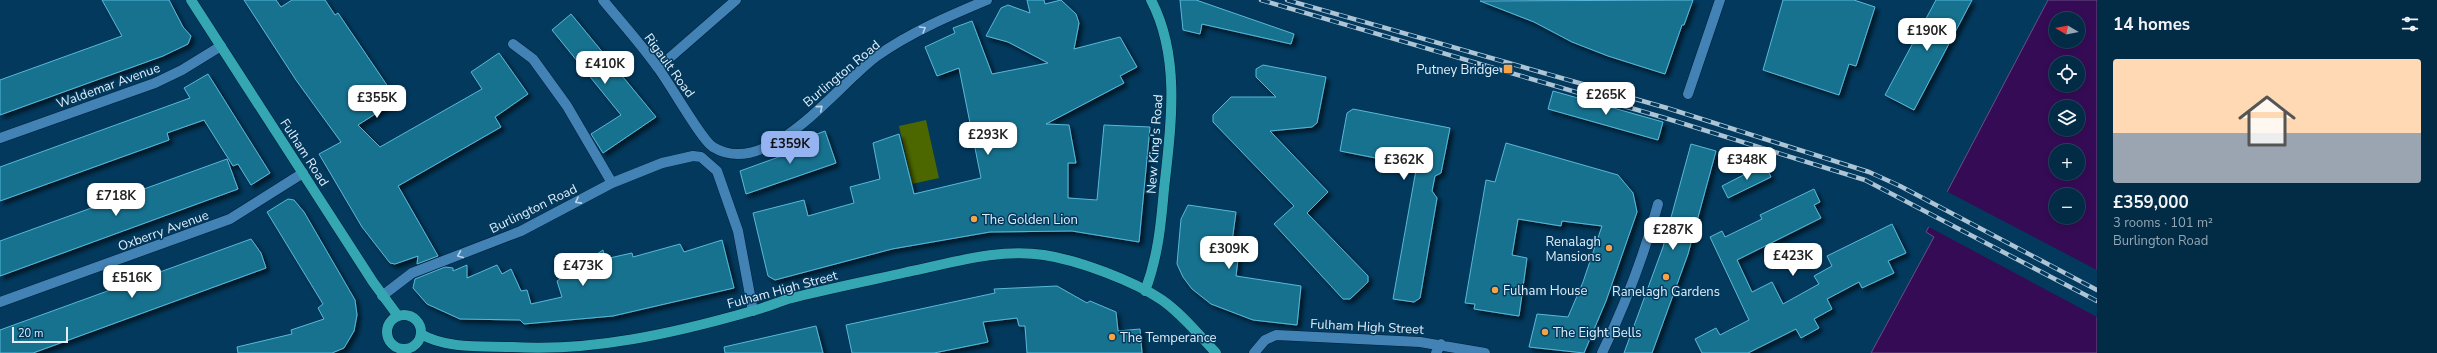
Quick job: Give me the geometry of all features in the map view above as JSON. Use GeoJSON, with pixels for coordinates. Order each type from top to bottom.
{"type":"FeatureCollection","features":[{"type":"Feature","properties":{"kind":"main road","name":"Fulham Road"},"geometry":{"type":"LineString","coordinates":[[191,0],[382,296],[398,316]]}},
{"type":"Feature","properties":{"kind":"main road","name":"New King's Road"},"geometry":{"type":"LineString","coordinates":[[1145,291],[1158,249],[1170,139],[1172,93],[1163,33],[1157,11],[1151,0]]}},
{"type":"Feature","properties":{"kind":"main road","name":"Fulham High Street"},"geometry":{"type":"LineString","coordinates":[[421,334],[430,339],[461,345],[542,349],[636,338],[753,311],[786,300],[860,282],[983,256],[1000,254],[1027,254],[1057,258],[1077,263],[1145,291],[1162,301],[1216,353]]}},
{"type":"Feature","properties":{"kind":"main road"},"geometry":{"type":"LineString","coordinates":[[404,315],[415,319],[421,328],[420,339],[412,347],[390,349],[388,329],[393,319],[398,316],[404,315]]}},
{"type":"Feature","properties":{"kind":"street","name":"Rigault Road"},"geometry":{"type":"LineString","coordinates":[[603,0],[658,68],[712,147]]}},
{"type":"Feature","properties":{"kind":"street"},"geometry":{"type":"LineString","coordinates":[[658,68],[736,0]]}},
{"type":"Feature","properties":{"kind":"street","name":"Burlington Road"},"geometry":{"type":"LineString","coordinates":[[712,147],[729,153],[745,154],[759,150],[779,141],[828,101],[877,57],[928,26],[987,0]]}},
{"type":"Feature","properties":{"kind":"street"},"geometry":{"type":"LineString","coordinates":[[1688,94],[1720,0]]}},
{"type":"Feature","properties":{"kind":"street"},"geometry":{"type":"LineString","coordinates":[[513,44],[533,59],[566,106],[612,183]]}},
{"type":"Feature","properties":{"kind":"street","name":"Waldemar Avenue"},"geometry":{"type":"LineString","coordinates":[[0,138],[155,83],[182,70],[220,46]]}},
{"type":"Feature","properties":{"kind":"street","name":"Burlington Road"},"geometry":{"type":"LineString","coordinates":[[382,296],[412,273],[521,231],[612,183],[684,157],[701,157],[717,171],[738,231],[753,311]]}},
{"type":"Feature","properties":{"kind":"street","name":"Oxberry Avenue"},"geometry":{"type":"LineString","coordinates":[[0,302],[230,219],[303,173]]}},
{"type":"Feature","properties":{"kind":"street"},"geometry":{"type":"LineString","coordinates":[[1602,353],[1622,311],[1650,232],[1658,204]]}},
{"type":"Feature","properties":{"kind":"street","name":"Fulham High Street"},"geometry":{"type":"LineString","coordinates":[[1254,353],[1265,340],[1276,335],[1373,338],[1485,353]]}},
{"type":"Feature","properties":{"kind":"green space"},"geometry":{"type":"Polygon","coordinates":[[[926,120],[939,178],[912,184],[899,126],[926,120]]]}},
{"type":"Feature","properties":{"kind":"shaded area"},"geometry":{"type":"Polygon","coordinates":[[[2048,0],[2097,0],[2097,353],[1871,353],[1934,237],[1926,232],[2048,0]]]}},
{"type":"Feature","properties":{"kind":"pier"},"geometry":{"type":"Polygon","coordinates":[[[1946,191],[2097,270],[2097,317],[1927,226],[1946,191]]]}},
{"type":"Feature","properties":{"kind":"building"},"geometry":{"type":"Polygon","coordinates":[[[102,0],[169,0],[183,27],[191,36],[188,44],[163,56],[0,115],[0,80],[122,36],[102,0]]]}},
{"type":"Feature","properties":{"kind":"building"},"geometry":{"type":"Polygon","coordinates":[[[244,0],[276,0],[281,7],[292,0],[325,0],[335,15],[338,13],[397,100],[358,125],[380,147],[482,89],[471,72],[499,53],[528,94],[495,117],[501,127],[398,186],[438,256],[417,264],[418,256],[395,264],[390,263],[362,227],[319,154],[341,142],[296,80],[244,0]]]}},
{"type":"Feature","properties":{"kind":"building"},"geometry":{"type":"Polygon","coordinates":[[[1027,0],[1044,0],[1045,4],[1061,0],[1076,14],[1079,23],[1074,49],[1120,37],[1137,67],[1120,76],[1124,83],[1046,124],[1069,125],[1076,163],[1068,163],[1068,198],[1097,200],[1104,125],[1150,127],[1139,242],[1072,231],[990,232],[892,249],[775,280],[768,276],[753,213],[804,200],[808,216],[854,203],[850,187],[880,179],[873,143],[899,134],[914,194],[981,178],[959,68],[937,76],[925,47],[955,33],[953,28],[972,21],[992,74],[1048,63],[1008,42],[986,36],[1001,8],[1008,5],[1030,13],[1027,0]]]}},
{"type":"Feature","properties":{"kind":"building"},"geometry":{"type":"Polygon","coordinates":[[[1180,0],[1196,0],[1294,34],[1291,44],[1202,24],[1200,34],[1183,30],[1180,0]]]}},
{"type":"Feature","properties":{"kind":"building"},"geometry":{"type":"Polygon","coordinates":[[[1693,0],[1684,25],[1682,25],[1665,74],[1608,56],[1572,42],[1534,22],[1480,1],[1693,0]]]}},
{"type":"Feature","properties":{"kind":"building"},"geometry":{"type":"Polygon","coordinates":[[[1783,0],[1854,0],[1875,7],[1856,66],[1849,64],[1839,95],[1763,70],[1783,0]]]}},
{"type":"Feature","properties":{"kind":"building"},"geometry":{"type":"Polygon","coordinates":[[[1936,0],[1972,0],[1914,110],[1885,95],[1936,0]]]}},
{"type":"Feature","properties":{"kind":"building"},"geometry":{"type":"Polygon","coordinates":[[[571,14],[656,117],[603,153],[591,134],[621,115],[552,30],[571,14]]]}},
{"type":"Feature","properties":{"kind":"building"},"geometry":{"type":"Polygon","coordinates":[[[1263,65],[1326,77],[1317,123],[1312,127],[1270,131],[1328,192],[1307,213],[1368,276],[1368,282],[1350,299],[1343,299],[1274,224],[1294,206],[1213,122],[1213,115],[1231,97],[1276,97],[1256,77],[1256,69],[1263,65]]]}},
{"type":"Feature","properties":{"kind":"building"},"geometry":{"type":"Polygon","coordinates":[[[208,74],[270,173],[251,185],[238,164],[233,166],[204,120],[167,133],[169,140],[0,201],[0,167],[190,98],[184,88],[208,74]]]}},
{"type":"Feature","properties":{"kind":"building"},"geometry":{"type":"Polygon","coordinates":[[[1553,91],[1663,122],[1658,140],[1548,109],[1553,91]]]}},
{"type":"Feature","properties":{"kind":"building"},"geometry":{"type":"Polygon","coordinates":[[[1353,109],[1450,128],[1441,173],[1435,176],[1432,191],[1437,198],[1420,298],[1414,302],[1393,299],[1416,170],[1390,166],[1386,160],[1340,151],[1347,113],[1353,109]]]}},
{"type":"Feature","properties":{"kind":"building"},"geometry":{"type":"Polygon","coordinates":[[[825,131],[836,163],[746,194],[740,171],[812,145],[809,137],[825,131]]]}},
{"type":"Feature","properties":{"kind":"building"},"geometry":{"type":"Polygon","coordinates":[[[1506,143],[1618,175],[1633,193],[1637,212],[1606,301],[1584,353],[1529,347],[1537,314],[1568,317],[1583,282],[1602,226],[1562,221],[1561,226],[1518,219],[1512,255],[1527,258],[1519,316],[1474,309],[1475,304],[1465,303],[1486,180],[1495,182],[1506,143]]]}},
{"type":"Feature","properties":{"kind":"building","name":"Ranelagh Gardens"},"geometry":{"type":"Polygon","coordinates":[[[1691,144],[1716,151],[1688,254],[1652,353],[1624,353],[1663,247],[1691,144]]]}},
{"type":"Feature","properties":{"kind":"building"},"geometry":{"type":"Polygon","coordinates":[[[227,159],[238,189],[0,276],[0,241],[227,159]]]}},
{"type":"Feature","properties":{"kind":"building"},"geometry":{"type":"Polygon","coordinates":[[[1765,164],[1771,177],[1728,198],[1722,186],[1765,164]]]}},
{"type":"Feature","properties":{"kind":"building"},"geometry":{"type":"Polygon","coordinates":[[[1814,189],[1820,202],[1814,205],[1821,218],[1737,260],[1752,292],[1772,282],[1783,304],[1819,284],[1814,276],[1832,266],[1827,256],[1892,224],[1906,253],[1888,261],[1894,273],[1862,288],[1859,282],[1827,299],[1832,309],[1814,319],[1819,328],[1801,338],[1796,329],[1748,353],[1702,353],[1695,339],[1716,328],[1720,335],[1749,320],[1710,237],[1722,231],[1725,237],[1762,219],[1760,215],[1814,189]]]}},
{"type":"Feature","properties":{"kind":"building"},"geometry":{"type":"Polygon","coordinates":[[[288,199],[294,200],[304,212],[355,300],[357,315],[354,331],[344,348],[332,353],[238,353],[237,347],[292,334],[291,330],[324,319],[318,308],[323,304],[267,212],[288,199]]]}},
{"type":"Feature","properties":{"kind":"building"},"geometry":{"type":"Polygon","coordinates":[[[1188,205],[1236,212],[1232,242],[1240,243],[1236,276],[1301,286],[1297,325],[1253,320],[1211,304],[1192,289],[1183,277],[1177,264],[1181,219],[1188,205]]]}},
{"type":"Feature","properties":{"kind":"building"},"geometry":{"type":"Polygon","coordinates":[[[251,239],[261,253],[266,268],[33,353],[0,353],[0,330],[251,239]]]}},
{"type":"Feature","properties":{"kind":"building"},"geometry":{"type":"Polygon","coordinates":[[[722,240],[734,288],[613,316],[524,324],[520,320],[460,319],[427,304],[413,288],[415,279],[445,267],[453,268],[453,271],[467,265],[467,278],[497,265],[502,274],[511,269],[521,291],[527,290],[531,304],[562,297],[557,281],[603,250],[605,259],[632,253],[633,257],[680,244],[684,252],[722,240]]]}},
{"type":"Feature","properties":{"kind":"building"},"geometry":{"type":"Polygon","coordinates":[[[1057,286],[1087,303],[1090,301],[1116,312],[1118,331],[1140,329],[1142,353],[1027,353],[1025,326],[1019,326],[1017,318],[983,322],[988,342],[934,353],[852,353],[846,325],[995,293],[994,289],[1057,286]]]}},
{"type":"Feature","properties":{"kind":"building"},"geometry":{"type":"Polygon","coordinates":[[[816,326],[823,353],[725,353],[724,347],[816,326]]]}},
{"type":"Feature","properties":{"kind":"railway"},"geometry":{"type":"LineString","coordinates":[[1261,0],[1665,118],[1865,180],[2097,301]]}},
{"type":"Feature","properties":{"kind":"railway"},"geometry":{"type":"LineString","coordinates":[[1287,0],[1667,108],[1869,172],[1900,186],[2097,290]]}},
{"type":"Feature","properties":{"kind":"place","name":"Putney Bridge"},"geometry":{"type":"Point","coordinates":[1508,69]}},
{"type":"Feature","properties":{"kind":"place","name":"The Golden Lion"},"geometry":{"type":"Point","coordinates":[974,219]}},
{"type":"Feature","properties":{"kind":"place","name":"Renalagh Mansions"},"geometry":{"type":"Point","coordinates":[1609,248]}},
{"type":"Feature","properties":{"kind":"place","name":"Ranelagh Gardens"},"geometry":{"type":"Point","coordinates":[1666,277]}},
{"type":"Feature","properties":{"kind":"place","name":"Fulham House"},"geometry":{"type":"Point","coordinates":[1495,290]}},
{"type":"Feature","properties":{"kind":"place","name":"The Eight Bells"},"geometry":{"type":"Point","coordinates":[1545,332]}},
{"type":"Feature","properties":{"kind":"place","name":"The Temperance"},"geometry":{"type":"Point","coordinates":[1112,337]}}]}
